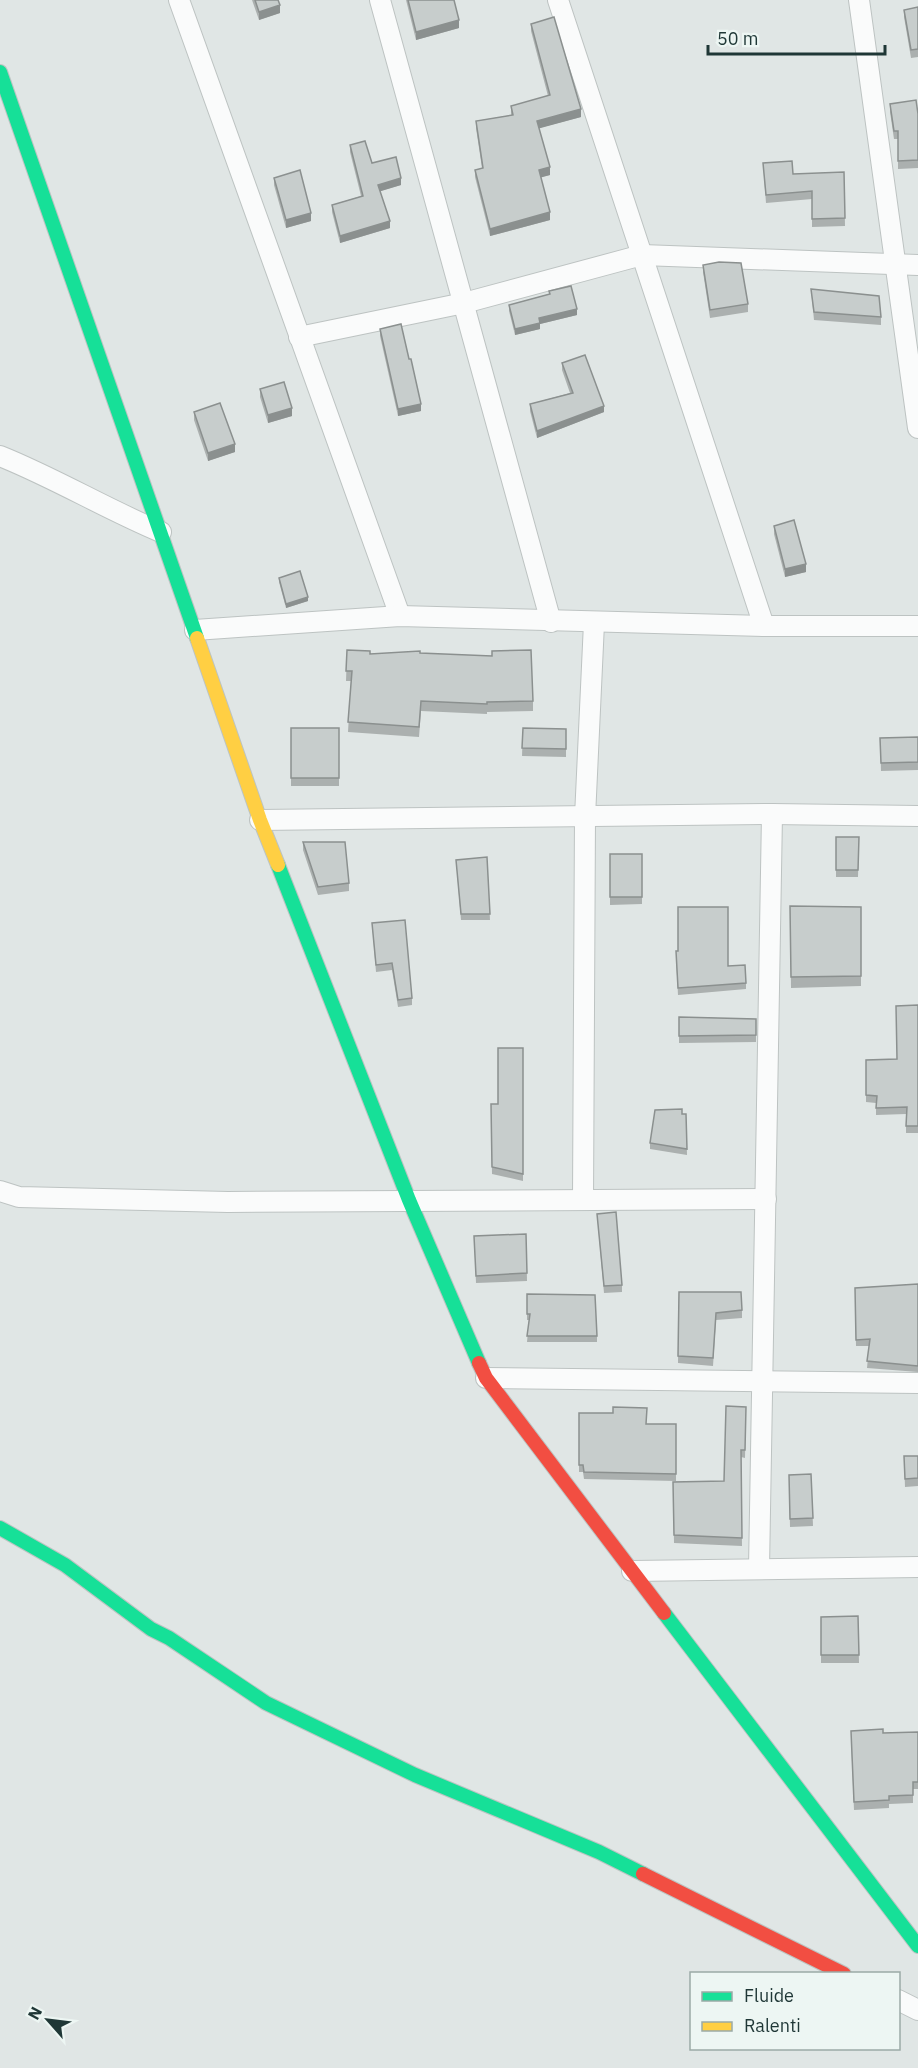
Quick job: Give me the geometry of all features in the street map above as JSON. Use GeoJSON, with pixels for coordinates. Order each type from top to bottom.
{"type":"FeatureCollection","features":[{"type":"Feature","properties":{"kind":"street"},"geometry":{"type":"LineString","coordinates":[[179,0],[400,616]]}},
{"type":"Feature","properties":{"kind":"street"},"geometry":{"type":"LineString","coordinates":[[381,0],[551,622]]}},
{"type":"Feature","properties":{"kind":"street"},"geometry":{"type":"LineString","coordinates":[[558,0],[764,626]]}},
{"type":"Feature","properties":{"kind":"street"},"geometry":{"type":"LineString","coordinates":[[859,0],[918,428]]}},
{"type":"Feature","properties":{"kind":"street"},"geometry":{"type":"LineString","coordinates":[[0,72],[260,820],[409,1200],[486,1378],[918,1946]]}},
{"type":"Feature","properties":{"kind":"street"},"geometry":{"type":"LineString","coordinates":[[299,337],[464,303],[642,255],[918,265]]}},
{"type":"Feature","properties":{"kind":"street"},"geometry":{"type":"LineString","coordinates":[[0,456],[32,468],[160,532]]}},
{"type":"Feature","properties":{"kind":"street"},"geometry":{"type":"LineString","coordinates":[[195,630],[400,616],[594,623],[918,626]]}},
{"type":"Feature","properties":{"kind":"street"},"geometry":{"type":"LineString","coordinates":[[583,1200],[585,817],[594,623]]}},
{"type":"Feature","properties":{"kind":"street"},"geometry":{"type":"LineString","coordinates":[[260,820],[772,814],[918,816]]}},
{"type":"Feature","properties":{"kind":"street"},"geometry":{"type":"LineString","coordinates":[[759,1569],[772,814]]}},
{"type":"Feature","properties":{"kind":"street"},"geometry":{"type":"LineString","coordinates":[[0,1191],[19,1197],[228,1202],[766,1199]]}},
{"type":"Feature","properties":{"kind":"street"},"geometry":{"type":"LineString","coordinates":[[486,1378],[918,1383]]}},
{"type":"Feature","properties":{"kind":"street"},"geometry":{"type":"LineString","coordinates":[[0,1528],[65,1565],[151,1629],[169,1638],[266,1702],[415,1775],[598,1852],[840,1972]]}},
{"type":"Feature","properties":{"kind":"street"},"geometry":{"type":"LineString","coordinates":[[632,1571],[918,1567]]}},
{"type":"Feature","properties":{"kind":"street"},"geometry":{"type":"LineString","coordinates":[[900,2002],[918,2010]]}},
{"type":"Feature","properties":{"kind":"building"},"geometry":{"type":"Polygon","coordinates":[[[255,0],[278,0],[280,5],[259,12],[255,0]]]}},
{"type":"Feature","properties":{"kind":"building"},"geometry":{"type":"Polygon","coordinates":[[[408,0],[454,0],[459,20],[416,32],[408,0]]]}},
{"type":"Feature","properties":{"kind":"building"},"geometry":{"type":"Polygon","coordinates":[[[918,7],[918,49],[911,50],[904,10],[918,7]]]}},
{"type":"Feature","properties":{"kind":"building"},"geometry":{"type":"Polygon","coordinates":[[[554,17],[581,109],[537,121],[550,167],[539,170],[550,212],[490,229],[475,170],[483,168],[476,121],[513,115],[511,106],[550,95],[531,24],[554,17]]]}},
{"type":"Feature","properties":{"kind":"building"},"geometry":{"type":"Polygon","coordinates":[[[916,100],[918,160],[898,161],[898,131],[894,131],[890,104],[916,100]]]}},
{"type":"Feature","properties":{"kind":"building"},"geometry":{"type":"Polygon","coordinates":[[[365,141],[372,163],[396,157],[401,178],[378,185],[390,221],[340,236],[332,205],[363,196],[350,145],[365,141]]]}},
{"type":"Feature","properties":{"kind":"building"},"geometry":{"type":"Polygon","coordinates":[[[792,161],[793,174],[844,172],[845,218],[812,219],[812,191],[766,195],[763,163],[792,161]]]}},
{"type":"Feature","properties":{"kind":"building"},"geometry":{"type":"Polygon","coordinates":[[[300,170],[311,213],[286,220],[274,178],[300,170]]]}},
{"type":"Feature","properties":{"kind":"building"},"geometry":{"type":"Polygon","coordinates":[[[719,262],[741,263],[748,304],[710,310],[703,265],[719,262]]]}},
{"type":"Feature","properties":{"kind":"building"},"geometry":{"type":"Polygon","coordinates":[[[571,286],[577,309],[539,318],[540,323],[515,329],[509,305],[571,286]]]}},
{"type":"Feature","properties":{"kind":"building"},"geometry":{"type":"Polygon","coordinates":[[[811,289],[879,296],[881,317],[814,312],[811,289]]]}},
{"type":"Feature","properties":{"kind":"building"},"geometry":{"type":"Polygon","coordinates":[[[401,324],[421,404],[398,409],[380,329],[401,324]]]}},
{"type":"Feature","properties":{"kind":"building"},"geometry":{"type":"Polygon","coordinates":[[[585,355],[604,406],[537,431],[530,404],[573,393],[562,363],[585,355]]]}},
{"type":"Feature","properties":{"kind":"building"},"geometry":{"type":"Polygon","coordinates":[[[284,382],[292,408],[268,415],[260,389],[284,382]]]}},
{"type":"Feature","properties":{"kind":"building"},"geometry":{"type":"Polygon","coordinates":[[[220,403],[235,444],[208,453],[194,412],[220,403]]]}},
{"type":"Feature","properties":{"kind":"building"},"geometry":{"type":"Polygon","coordinates":[[[794,520],[806,564],[785,569],[774,526],[794,520]]]}},
{"type":"Feature","properties":{"kind":"building"},"geometry":{"type":"Polygon","coordinates":[[[300,571],[308,597],[286,604],[279,578],[300,571]]]}},
{"type":"Feature","properties":{"kind":"building"},"geometry":{"type":"Polygon","coordinates":[[[347,650],[370,651],[370,654],[420,651],[420,653],[492,656],[492,651],[531,650],[533,701],[487,702],[487,704],[421,701],[419,727],[348,722],[352,671],[346,671],[347,650]]]}},
{"type":"Feature","properties":{"kind":"building"},"geometry":{"type":"Polygon","coordinates":[[[291,728],[339,728],[339,778],[291,778],[291,728]]]}},
{"type":"Feature","properties":{"kind":"building"},"geometry":{"type":"Polygon","coordinates":[[[523,728],[566,729],[566,749],[522,748],[523,728]]]}},
{"type":"Feature","properties":{"kind":"building"},"geometry":{"type":"Polygon","coordinates":[[[918,737],[918,762],[881,763],[880,738],[918,737]]]}},
{"type":"Feature","properties":{"kind":"building"},"geometry":{"type":"Polygon","coordinates":[[[836,837],[859,837],[858,870],[836,870],[836,837]]]}},
{"type":"Feature","properties":{"kind":"building"},"geometry":{"type":"Polygon","coordinates":[[[303,842],[345,842],[349,883],[318,887],[303,842]]]}},
{"type":"Feature","properties":{"kind":"building"},"geometry":{"type":"Polygon","coordinates":[[[610,854],[642,854],[642,897],[610,897],[610,854]]]}},
{"type":"Feature","properties":{"kind":"building"},"geometry":{"type":"Polygon","coordinates":[[[487,857],[490,914],[461,914],[456,860],[487,857]]]}},
{"type":"Feature","properties":{"kind":"building"},"geometry":{"type":"Polygon","coordinates":[[[790,906],[861,907],[861,976],[791,977],[790,906]]]}},
{"type":"Feature","properties":{"kind":"building"},"geometry":{"type":"Polygon","coordinates":[[[678,907],[728,907],[728,966],[745,965],[746,983],[678,988],[676,951],[678,951],[678,907]]]}},
{"type":"Feature","properties":{"kind":"building"},"geometry":{"type":"Polygon","coordinates":[[[405,920],[412,998],[398,1000],[392,963],[376,965],[372,923],[405,920]]]}},
{"type":"Feature","properties":{"kind":"building"},"geometry":{"type":"Polygon","coordinates":[[[918,1005],[918,1126],[906,1126],[907,1107],[876,1108],[877,1096],[866,1095],[866,1060],[897,1059],[896,1006],[918,1005]]]}},
{"type":"Feature","properties":{"kind":"building"},"geometry":{"type":"Polygon","coordinates":[[[679,1017],[756,1019],[756,1035],[679,1036],[679,1017]]]}},
{"type":"Feature","properties":{"kind":"building"},"geometry":{"type":"Polygon","coordinates":[[[498,1048],[523,1048],[523,1174],[492,1167],[491,1104],[498,1104],[498,1048]]]}},
{"type":"Feature","properties":{"kind":"building"},"geometry":{"type":"Polygon","coordinates":[[[682,1109],[682,1114],[686,1114],[687,1149],[650,1143],[655,1110],[682,1109]]]}},
{"type":"Feature","properties":{"kind":"building"},"geometry":{"type":"Polygon","coordinates":[[[616,1212],[622,1285],[604,1286],[597,1214],[616,1212]]]}},
{"type":"Feature","properties":{"kind":"building"},"geometry":{"type":"Polygon","coordinates":[[[526,1234],[527,1273],[476,1276],[474,1236],[526,1234]]]}},
{"type":"Feature","properties":{"kind":"building"},"geometry":{"type":"Polygon","coordinates":[[[918,1284],[918,1366],[867,1361],[870,1339],[856,1340],[855,1288],[918,1284]]]}},
{"type":"Feature","properties":{"kind":"building"},"geometry":{"type":"Polygon","coordinates":[[[679,1292],[741,1292],[742,1310],[716,1313],[713,1358],[678,1356],[679,1292]]]}},
{"type":"Feature","properties":{"kind":"building"},"geometry":{"type":"Polygon","coordinates":[[[527,1294],[595,1295],[597,1336],[527,1336],[530,1314],[527,1314],[527,1294]]]}},
{"type":"Feature","properties":{"kind":"building"},"geometry":{"type":"Polygon","coordinates":[[[726,1406],[746,1407],[745,1450],[741,1450],[742,1538],[674,1535],[673,1482],[724,1481],[726,1406]]]}},
{"type":"Feature","properties":{"kind":"building"},"geometry":{"type":"Polygon","coordinates":[[[613,1407],[647,1408],[646,1424],[676,1424],[676,1474],[584,1472],[583,1465],[579,1465],[579,1413],[613,1413],[613,1407]]]}},
{"type":"Feature","properties":{"kind":"building"},"geometry":{"type":"Polygon","coordinates":[[[904,1456],[918,1456],[918,1478],[905,1479],[904,1456]]]}},
{"type":"Feature","properties":{"kind":"building"},"geometry":{"type":"Polygon","coordinates":[[[811,1474],[813,1518],[790,1519],[789,1475],[811,1474]]]}},
{"type":"Feature","properties":{"kind":"building"},"geometry":{"type":"Polygon","coordinates":[[[858,1616],[859,1655],[821,1655],[821,1617],[858,1616]]]}},
{"type":"Feature","properties":{"kind":"building"},"geometry":{"type":"Polygon","coordinates":[[[883,1729],[883,1733],[918,1732],[918,1782],[913,1782],[913,1795],[889,1796],[889,1800],[854,1802],[851,1731],[883,1729]]]}},
{"type":"Feature","properties":{"kind":"traffic: fast"},"geometry":{"type":"LineString","coordinates":[[0,72],[197,638]]}},
{"type":"Feature","properties":{"kind":"traffic: fast"},"geometry":{"type":"LineString","coordinates":[[278,865],[409,1200],[479,1363]]}},
{"type":"Feature","properties":{"kind":"traffic: fast"},"geometry":{"type":"LineString","coordinates":[[0,1528],[65,1565],[151,1629],[169,1638],[266,1703],[415,1775],[599,1852],[643,1874]]}},
{"type":"Feature","properties":{"kind":"traffic: fast"},"geometry":{"type":"LineString","coordinates":[[664,1613],[918,1946]]}},
{"type":"Feature","properties":{"kind":"traffic: slow"},"geometry":{"type":"LineString","coordinates":[[197,638],[260,820],[278,865]]}},
{"type":"Feature","properties":{"kind":"traffic: jam"},"geometry":{"type":"LineString","coordinates":[[479,1363],[486,1378],[664,1613]]}},
{"type":"Feature","properties":{"kind":"traffic: jam"},"geometry":{"type":"LineString","coordinates":[[643,1874],[840,1972]]}}]}
